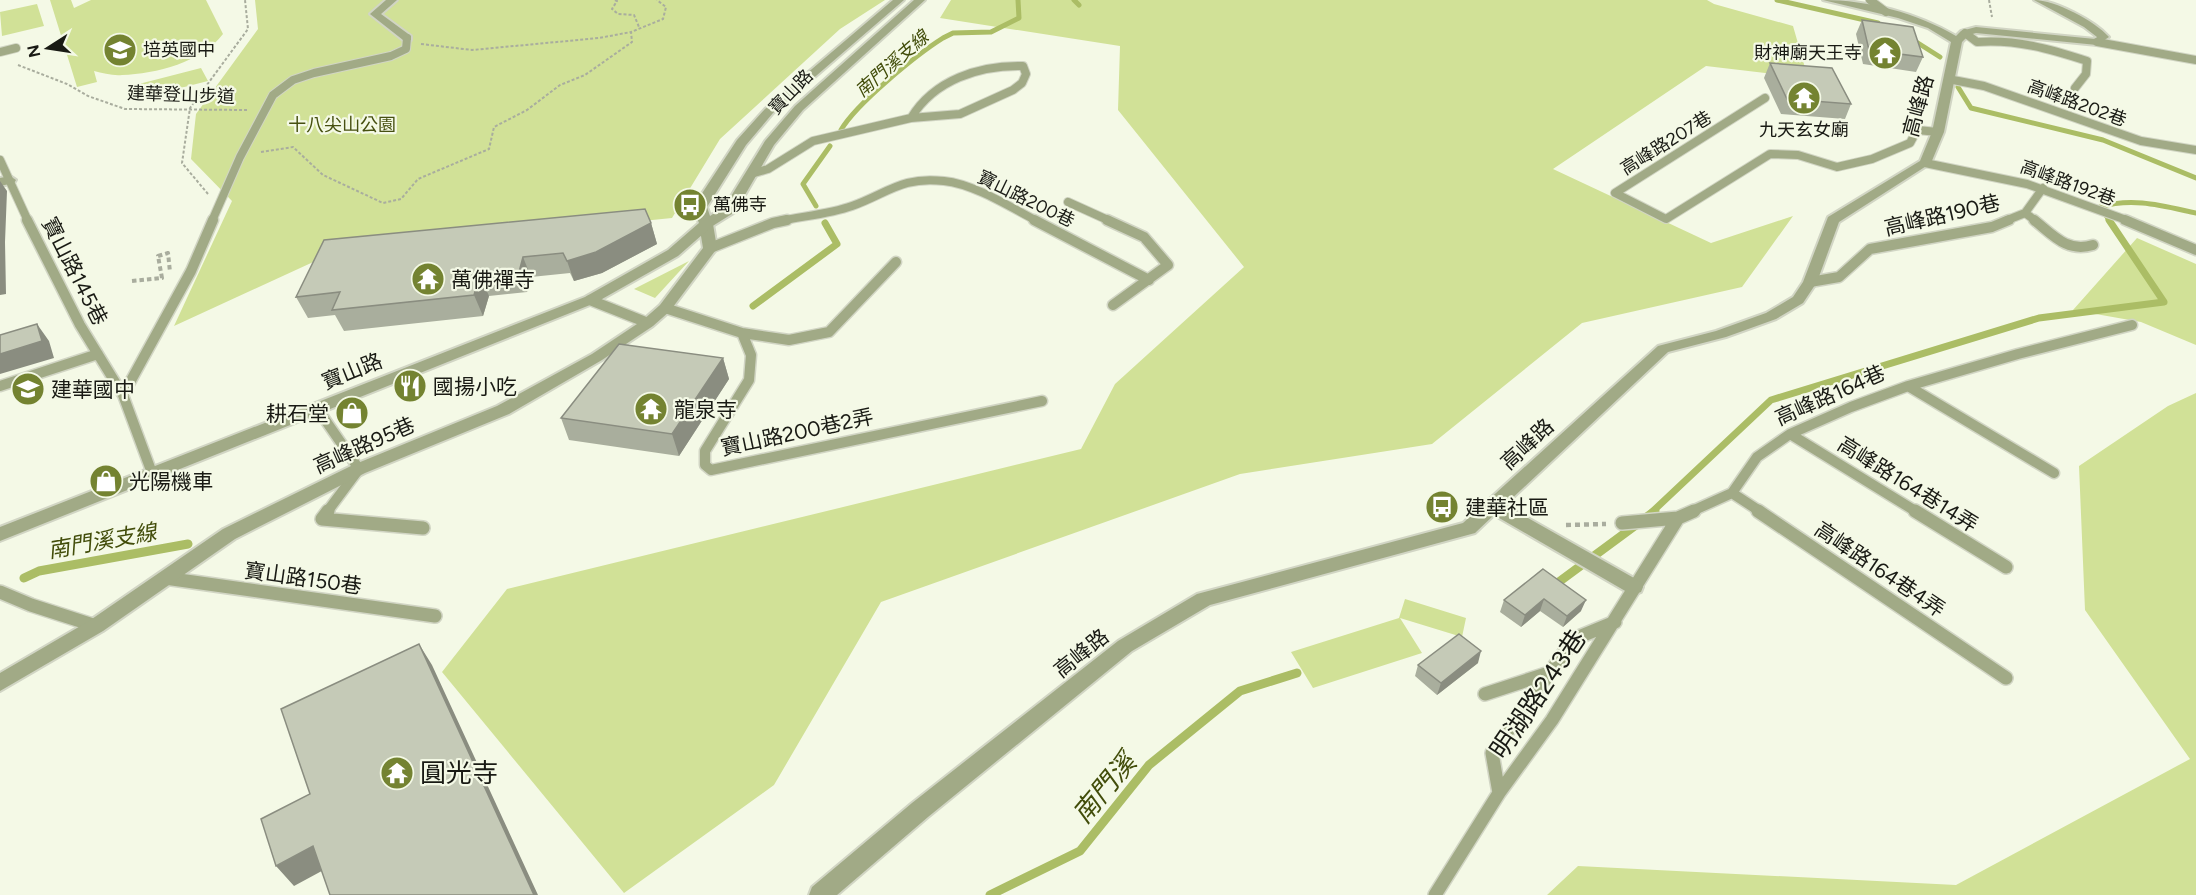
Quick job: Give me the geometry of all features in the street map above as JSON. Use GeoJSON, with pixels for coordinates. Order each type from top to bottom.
{"type":"FeatureCollection","features":[{"type":"Feature","properties":{"kind":"street"},"geometry":{"type":"LineString","coordinates":[[392,0],[375,14],[407,41]]}},
{"type":"Feature","properties":{"kind":"street","name":"寶山路"},"geometry":{"type":"LineString","coordinates":[[706,224],[700,207],[741,143],[769,111],[899,0]]}},
{"type":"Feature","properties":{"kind":"street","name":"寶山路"},"geometry":{"type":"LineString","coordinates":[[0,534],[590,300],[673,253],[706,224],[730,209],[769,144],[798,108],[920,0]]}},
{"type":"Feature","properties":{"kind":"street"},"geometry":{"type":"LineString","coordinates":[[1828,0],[1886,12],[1961,37],[1976,30],[2097,42],[2104,37],[2088,25],[2039,0]]}},
{"type":"Feature","properties":{"kind":"street","name":"高峰路"},"geometry":{"type":"LineString","coordinates":[[820,895],[920,810],[1125,646],[1204,599],[1469,528],[1663,349],[1721,334],[1771,316],[1798,300],[1810,282],[1833,220],[1925,163],[1938,132],[1948,79],[1961,37]]}},
{"type":"Feature","properties":{"kind":"street"},"geometry":{"type":"LineString","coordinates":[[706,224],[710,248]]}},
{"type":"Feature","properties":{"kind":"street","name":"高峰路95巷"},"geometry":{"type":"LineString","coordinates":[[0,683],[96,626],[229,534],[359,469],[503,410],[597,357],[648,323],[665,308],[710,248]]}},
{"type":"Feature","properties":{"kind":"street"},"geometry":{"type":"LineString","coordinates":[[1493,506],[1634,587]]}},
{"type":"Feature","properties":{"kind":"lane"},"geometry":{"type":"LineString","coordinates":[[1870,0],[1886,12]]}},
{"type":"Feature","properties":{"kind":"lane"},"geometry":{"type":"LineString","coordinates":[[1961,37],[1977,42],[2013,41],[2080,57],[2087,61],[2086,74],[2075,88]]}},
{"type":"Feature","properties":{"kind":"lane"},"geometry":{"type":"LineString","coordinates":[[123,395],[190,271],[240,157],[273,95],[293,80],[337,67],[391,56],[406,49],[407,41]]}},
{"type":"Feature","properties":{"kind":"lane"},"geometry":{"type":"LineString","coordinates":[[2097,42],[2196,60]]}},
{"type":"Feature","properties":{"kind":"lane"},"geometry":{"type":"LineString","coordinates":[[0,52],[16,48]]}},
{"type":"Feature","properties":{"kind":"lane"},"geometry":{"type":"LineString","coordinates":[[751,174],[768,170],[813,141],[911,118],[960,114],[1013,90],[1022,83],[1026,74],[1023,66],[1005,64],[970,74],[946,85],[924,99],[911,118]]}},
{"type":"Feature","properties":{"kind":"lane","name":"高峰路202巷"},"geometry":{"type":"LineString","coordinates":[[1948,79],[1984,86],[2140,141],[2196,150]]}},
{"type":"Feature","properties":{"kind":"lane","name":"高峰路207巷"},"geometry":{"type":"LineString","coordinates":[[1765,98],[1615,193],[1666,219],[1770,154],[1798,155],[1837,167],[1872,159],[1910,143],[1917,130],[1938,132]]}},
{"type":"Feature","properties":{"kind":"lane","name":"寶山路145巷"},"geometry":{"type":"LineString","coordinates":[[0,160],[5,181],[80,325],[123,395],[152,473]]}},
{"type":"Feature","properties":{"kind":"lane","name":"高峰路192巷"},"geometry":{"type":"LineString","coordinates":[[1925,163],[1954,171],[2002,177],[2043,188],[2196,250]]}},
{"type":"Feature","properties":{"kind":"lane","name":"寶山路200巷"},"geometry":{"type":"LineString","coordinates":[[710,248],[773,223],[852,206],[888,188],[908,182],[945,181],[982,192],[1149,280]]}},
{"type":"Feature","properties":{"kind":"lane","name":"高峰路190巷"},"geometry":{"type":"LineString","coordinates":[[1810,282],[1839,277],[1870,249],[1964,234],[1992,227],[2025,213],[2043,188]]}},
{"type":"Feature","properties":{"kind":"lane","name":"寶山路200巷"},"geometry":{"type":"LineString","coordinates":[[1068,202],[1144,237],[1168,265],[1113,305]]}},
{"type":"Feature","properties":{"kind":"lane"},"geometry":{"type":"LineString","coordinates":[[2025,213],[2065,244],[2080,249],[2093,246]]}},
{"type":"Feature","properties":{"kind":"lane"},"geometry":{"type":"LineString","coordinates":[[665,308],[742,333],[789,340],[829,332],[896,262]]}},
{"type":"Feature","properties":{"kind":"lane"},"geometry":{"type":"LineString","coordinates":[[590,300],[648,323]]}},
{"type":"Feature","properties":{"kind":"lane","name":"高峰路164巷"},"geometry":{"type":"LineString","coordinates":[[1732,493],[1757,457],[1791,434],[1851,407],[1908,386],[2018,354],[2132,326]]}},
{"type":"Feature","properties":{"kind":"lane","name":"寶山路200巷2弄"},"geometry":{"type":"LineString","coordinates":[[742,333],[751,355],[749,380],[705,451],[705,465],[711,470],[1042,401]]}},
{"type":"Feature","properties":{"kind":"lane"},"geometry":{"type":"LineString","coordinates":[[0,386],[98,354]]}},
{"type":"Feature","properties":{"kind":"lane"},"geometry":{"type":"LineString","coordinates":[[1908,386],[2054,473]]}},
{"type":"Feature","properties":{"kind":"lane"},"geometry":{"type":"LineString","coordinates":[[317,408],[359,469],[322,519],[423,528]]}},
{"type":"Feature","properties":{"kind":"lane","name":"高峰路164巷14弄"},"geometry":{"type":"LineString","coordinates":[[1791,434],[2006,567]]}},
{"type":"Feature","properties":{"kind":"lane"},"geometry":{"type":"LineString","coordinates":[[1622,523],[1678,518],[1732,493]]}},
{"type":"Feature","properties":{"kind":"lane","name":"高峰路164巷4弄"},"geometry":{"type":"LineString","coordinates":[[1732,493],[2006,678]]}},
{"type":"Feature","properties":{"kind":"lane","name":"明湖路243巷"},"geometry":{"type":"LineString","coordinates":[[1435,895],[1499,793],[1552,720],[1678,518]]}},
{"type":"Feature","properties":{"kind":"lane","name":"寶山路150巷"},"geometry":{"type":"LineString","coordinates":[[165,578],[435,616]]}},
{"type":"Feature","properties":{"kind":"lane"},"geometry":{"type":"LineString","coordinates":[[0,592],[31,605],[96,626]]}},
{"type":"Feature","properties":{"kind":"lane"},"geometry":{"type":"LineString","coordinates":[[1499,793],[1492,753],[1574,639],[1615,622]]}},
{"type":"Feature","properties":{"kind":"lane"},"geometry":{"type":"LineString","coordinates":[[1485,694],[1549,673]]}},
{"type":"Feature","properties":{"kind":"path"},"geometry":{"type":"LineString","coordinates":[[218,206],[182,163],[190,108],[248,29],[245,0]]}},
{"type":"Feature","properties":{"kind":"path"},"geometry":{"type":"LineString","coordinates":[[615,0],[617,1],[612,9],[618,14],[634,15],[639,27]]}},
{"type":"Feature","properties":{"kind":"path"},"geometry":{"type":"LineString","coordinates":[[407,41],[472,50],[570,39],[599,39],[632,32],[639,27],[663,19],[666,7],[657,0]]}},
{"type":"Feature","properties":{"kind":"path"},"geometry":{"type":"LineString","coordinates":[[240,157],[272,149],[293,147],[323,175],[373,200],[383,203],[401,199],[418,179],[489,149],[494,127],[527,110],[565,82],[585,75],[632,42],[632,32]]}},
{"type":"Feature","properties":{"kind":"path","name":"建華登山步道"},"geometry":{"type":"LineString","coordinates":[[14,63],[67,84],[88,96],[125,109],[190,108],[263,111]]}},
{"type":"Feature","properties":{"kind":"path"},"geometry":{"type":"LineString","coordinates":[[132,281],[162,278],[158,256],[168,253],[170,276],[190,271]]}},
{"type":"Feature","properties":{"kind":"path"},"geometry":{"type":"LineString","coordinates":[[1565,525],[1622,523]]}},
{"type":"Feature","properties":{"kind":"green space"},"geometry":{"type":"Polygon","coordinates":[[[50,0],[71,0],[74,8],[91,0],[206,0],[223,34],[203,52],[177,65],[135,74],[115,75],[94,71],[97,82],[77,87],[50,0]]]}},
{"type":"Feature","properties":{"kind":"green space","name":"十八尖山公園"},"geometry":{"type":"Polygon","coordinates":[[[255,0],[885,0],[840,29],[720,139],[672,218],[335,252],[174,326],[232,201],[191,159],[196,114],[258,29],[255,0]]]}},
{"type":"Feature","properties":{"kind":"green space"},"geometry":{"type":"Polygon","coordinates":[[[951,0],[1707,0],[1714,4],[1793,26],[1808,78],[1706,66],[1553,169],[1711,243],[1793,216],[1742,287],[1582,323],[1432,444],[1240,474],[881,602],[774,785],[624,893],[442,672],[507,589],[1081,449],[1115,384],[1244,267],[1118,110],[1120,46],[940,18],[951,0]]]}},
{"type":"Feature","properties":{"kind":"green space"},"geometry":{"type":"Polygon","coordinates":[[[37,4],[44,26],[2,36],[0,12],[37,4]]]}},
{"type":"Feature","properties":{"kind":"green space"},"geometry":{"type":"Polygon","coordinates":[[[201,68],[208,81],[141,98],[135,85],[201,68]]]}},
{"type":"Feature","properties":{"kind":"green space"},"geometry":{"type":"Polygon","coordinates":[[[2137,238],[2196,264],[2196,345],[2141,322],[2073,310],[2137,238]]]}},
{"type":"Feature","properties":{"kind":"green space"},"geometry":{"type":"Polygon","coordinates":[[[689,261],[655,298],[634,289],[689,261]]]}},
{"type":"Feature","properties":{"kind":"green space"},"geometry":{"type":"Polygon","coordinates":[[[2196,393],[2196,895],[1547,895],[1578,866],[1956,885],[2190,759],[2085,610],[2079,466],[2168,406],[2196,393]]]}},
{"type":"Feature","properties":{"kind":"green space"},"geometry":{"type":"Polygon","coordinates":[[[1405,599],[1466,618],[1462,637],[1400,618],[1422,653],[1313,688],[1291,652],[1399,618],[1405,599]]]}},
{"type":"Feature","properties":{"kind":"building"},"geometry":{"type":"Polygon","coordinates":[[[1862,20],[1913,27],[1923,57],[1869,50],[1862,20]]]}},
{"type":"Feature","properties":{"kind":"building"},"geometry":{"type":"Polygon","coordinates":[[[1770,63],[1832,68],[1851,104],[1787,99],[1770,63]]]}},
{"type":"Feature","properties":{"kind":"building"},"geometry":{"type":"Polygon","coordinates":[[[645,209],[651,223],[596,252],[567,261],[563,253],[523,257],[519,272],[480,275],[474,295],[332,310],[340,292],[296,297],[324,240],[645,209]]]}},
{"type":"Feature","properties":{"kind":"building"},"geometry":{"type":"Polygon","coordinates":[[[37,324],[42,341],[0,354],[0,335],[37,324]]]}},
{"type":"Feature","properties":{"kind":"building","name":"龍泉寺"},"geometry":{"type":"Polygon","coordinates":[[[619,344],[723,358],[672,434],[561,418],[619,344]]]}},
{"type":"Feature","properties":{"kind":"building"},"geometry":{"type":"Polygon","coordinates":[[[1543,569],[1586,600],[1567,616],[1544,599],[1525,615],[1504,600],[1543,569]]]}},
{"type":"Feature","properties":{"kind":"building"},"geometry":{"type":"Polygon","coordinates":[[[1459,634],[1481,651],[1441,683],[1418,665],[1459,634]]]}},
{"type":"Feature","properties":{"kind":"building","name":"圓光寺"},"geometry":{"type":"Polygon","coordinates":[[[419,644],[534,895],[330,895],[313,846],[276,866],[261,819],[310,794],[281,709],[419,644]]]}},
{"type":"Feature","properties":{"kind":"waterway","name":"南門溪支線"},"geometry":{"type":"LineString","coordinates":[[841,130],[859,107],[918,56],[943,38],[953,33],[991,32],[1019,18],[1018,0]]}},
{"type":"Feature","properties":{"kind":"waterway"},"geometry":{"type":"LineString","coordinates":[[1074,0],[1079,5]]}},
{"type":"Feature","properties":{"kind":"waterway"},"geometry":{"type":"LineString","coordinates":[[1777,0],[1878,23]]}},
{"type":"Feature","properties":{"kind":"waterway"},"geometry":{"type":"LineString","coordinates":[[1910,38],[1940,57]]}},
{"type":"Feature","properties":{"kind":"waterway"},"geometry":{"type":"LineString","coordinates":[[1958,87],[1971,108],[2103,140],[2196,178]]}},
{"type":"Feature","properties":{"kind":"waterway","name":"南門溪支線"},"geometry":{"type":"LineString","coordinates":[[816,206],[803,184],[830,146]]}},
{"type":"Feature","properties":{"kind":"waterway"},"geometry":{"type":"LineString","coordinates":[[2110,221],[2100,207],[2136,203],[2160,205],[2196,213]]}},
{"type":"Feature","properties":{"kind":"waterway"},"geometry":{"type":"LineString","coordinates":[[1652,512],[1771,400],[2039,318],[2164,302],[2109,220]]}},
{"type":"Feature","properties":{"kind":"waterway","name":"南門溪支線"},"geometry":{"type":"LineString","coordinates":[[753,306],[837,244],[825,223]]}},
{"type":"Feature","properties":{"kind":"waterway"},"geometry":{"type":"LineString","coordinates":[[1556,584],[1655,511]]}},
{"type":"Feature","properties":{"kind":"waterway","name":"南門溪支線"},"geometry":{"type":"LineString","coordinates":[[24,578],[39,571],[188,544]]}},
{"type":"Feature","properties":{"kind":"waterway","name":"南門溪"},"geometry":{"type":"LineString","coordinates":[[990,895],[1080,851],[1149,765],[1240,691],[1297,673]]}},
{"type":"Feature","properties":{"kind":"place","name":"培英國中"},"geometry":{"type":"Point","coordinates":[120,50]}},
{"type":"Feature","properties":{"kind":"place","name":"財神廟天王寺"},"geometry":{"type":"Point","coordinates":[1885,53]}},
{"type":"Feature","properties":{"kind":"place","name":"九天玄女廟"},"geometry":{"type":"Point","coordinates":[1804,98]}},
{"type":"Feature","properties":{"kind":"place","name":"萬佛寺"},"geometry":{"type":"Point","coordinates":[690,205]}},
{"type":"Feature","properties":{"kind":"place","name":"萬佛禪寺"},"geometry":{"type":"Point","coordinates":[428,279]}},
{"type":"Feature","properties":{"kind":"place","name":"國揚小吃"},"geometry":{"type":"Point","coordinates":[410,386]}},
{"type":"Feature","properties":{"kind":"place","name":"建華國中"},"geometry":{"type":"Point","coordinates":[28,389]}},
{"type":"Feature","properties":{"kind":"place","name":"龍泉寺"},"geometry":{"type":"Point","coordinates":[651,409]}},
{"type":"Feature","properties":{"kind":"place","name":"耕石堂"},"geometry":{"type":"Point","coordinates":[352,413]}},
{"type":"Feature","properties":{"kind":"place","name":"光陽機車"},"geometry":{"type":"Point","coordinates":[106,481]}},
{"type":"Feature","properties":{"kind":"place","name":"建華社區"},"geometry":{"type":"Point","coordinates":[1442,507]}},
{"type":"Feature","properties":{"kind":"place","name":"圓光寺"},"geometry":{"type":"Point","coordinates":[397,773]}}]}
